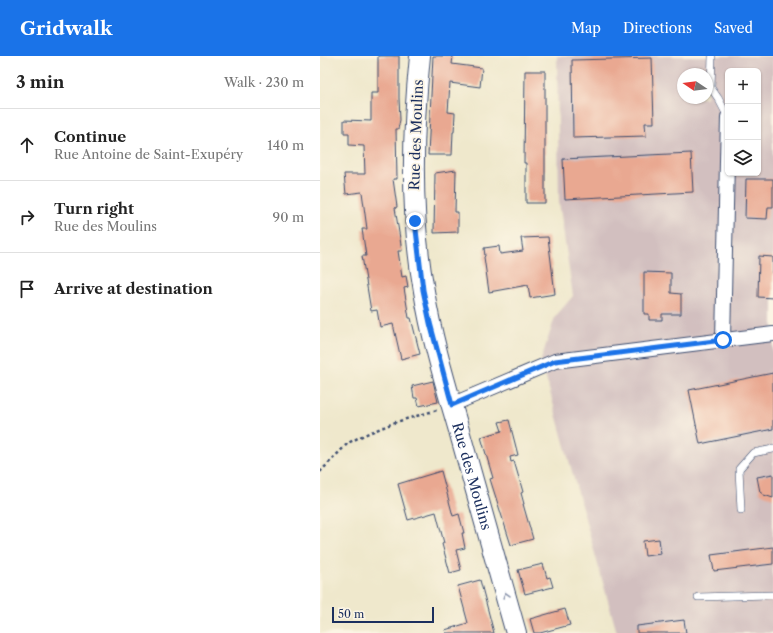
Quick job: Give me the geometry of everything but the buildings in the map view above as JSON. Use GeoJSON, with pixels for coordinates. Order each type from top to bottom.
{"type":"FeatureCollection","features":[{"type":"Feature","properties":{"kind":"main road","name":"Rue des Moulins"},"geometry":{"type":"LineString","coordinates":[[420,56],[415,100],[413,175],[417,240],[423,290],[430,323],[452,405],[516,633]]}},
{"type":"Feature","properties":{"kind":"street"},"geometry":{"type":"LineString","coordinates":[[723,340],[727,140]]}},
{"type":"Feature","properties":{"kind":"street"},"geometry":{"type":"LineString","coordinates":[[452,405],[555,361],[773,334]]}},
{"type":"Feature","properties":{"kind":"lane"},"geometry":{"type":"LineString","coordinates":[[712,56],[711,88],[725,111]]}},
{"type":"Feature","properties":{"kind":"lane"},"geometry":{"type":"LineString","coordinates":[[741,510],[740,469],[753,453],[773,449]]}},
{"type":"Feature","properties":{"kind":"lane"},"geometry":{"type":"LineString","coordinates":[[698,597],[773,595]]}},
{"type":"Feature","properties":{"kind":"path"},"geometry":{"type":"LineString","coordinates":[[320,472],[348,443],[364,434],[396,422],[452,405]]}},
{"type":"Feature","properties":{"kind":"shaded area"},"geometry":{"type":"Polygon","coordinates":[[[557,56],[773,56],[773,633],[617,633],[541,360],[555,317],[573,296],[559,202],[557,56]]]}},
{"type":"Feature","properties":{"kind":"route"},"geometry":{"type":"LineString","coordinates":[[415,221],[423,290],[430,323],[452,405],[555,361],[723,340]]}}]}
